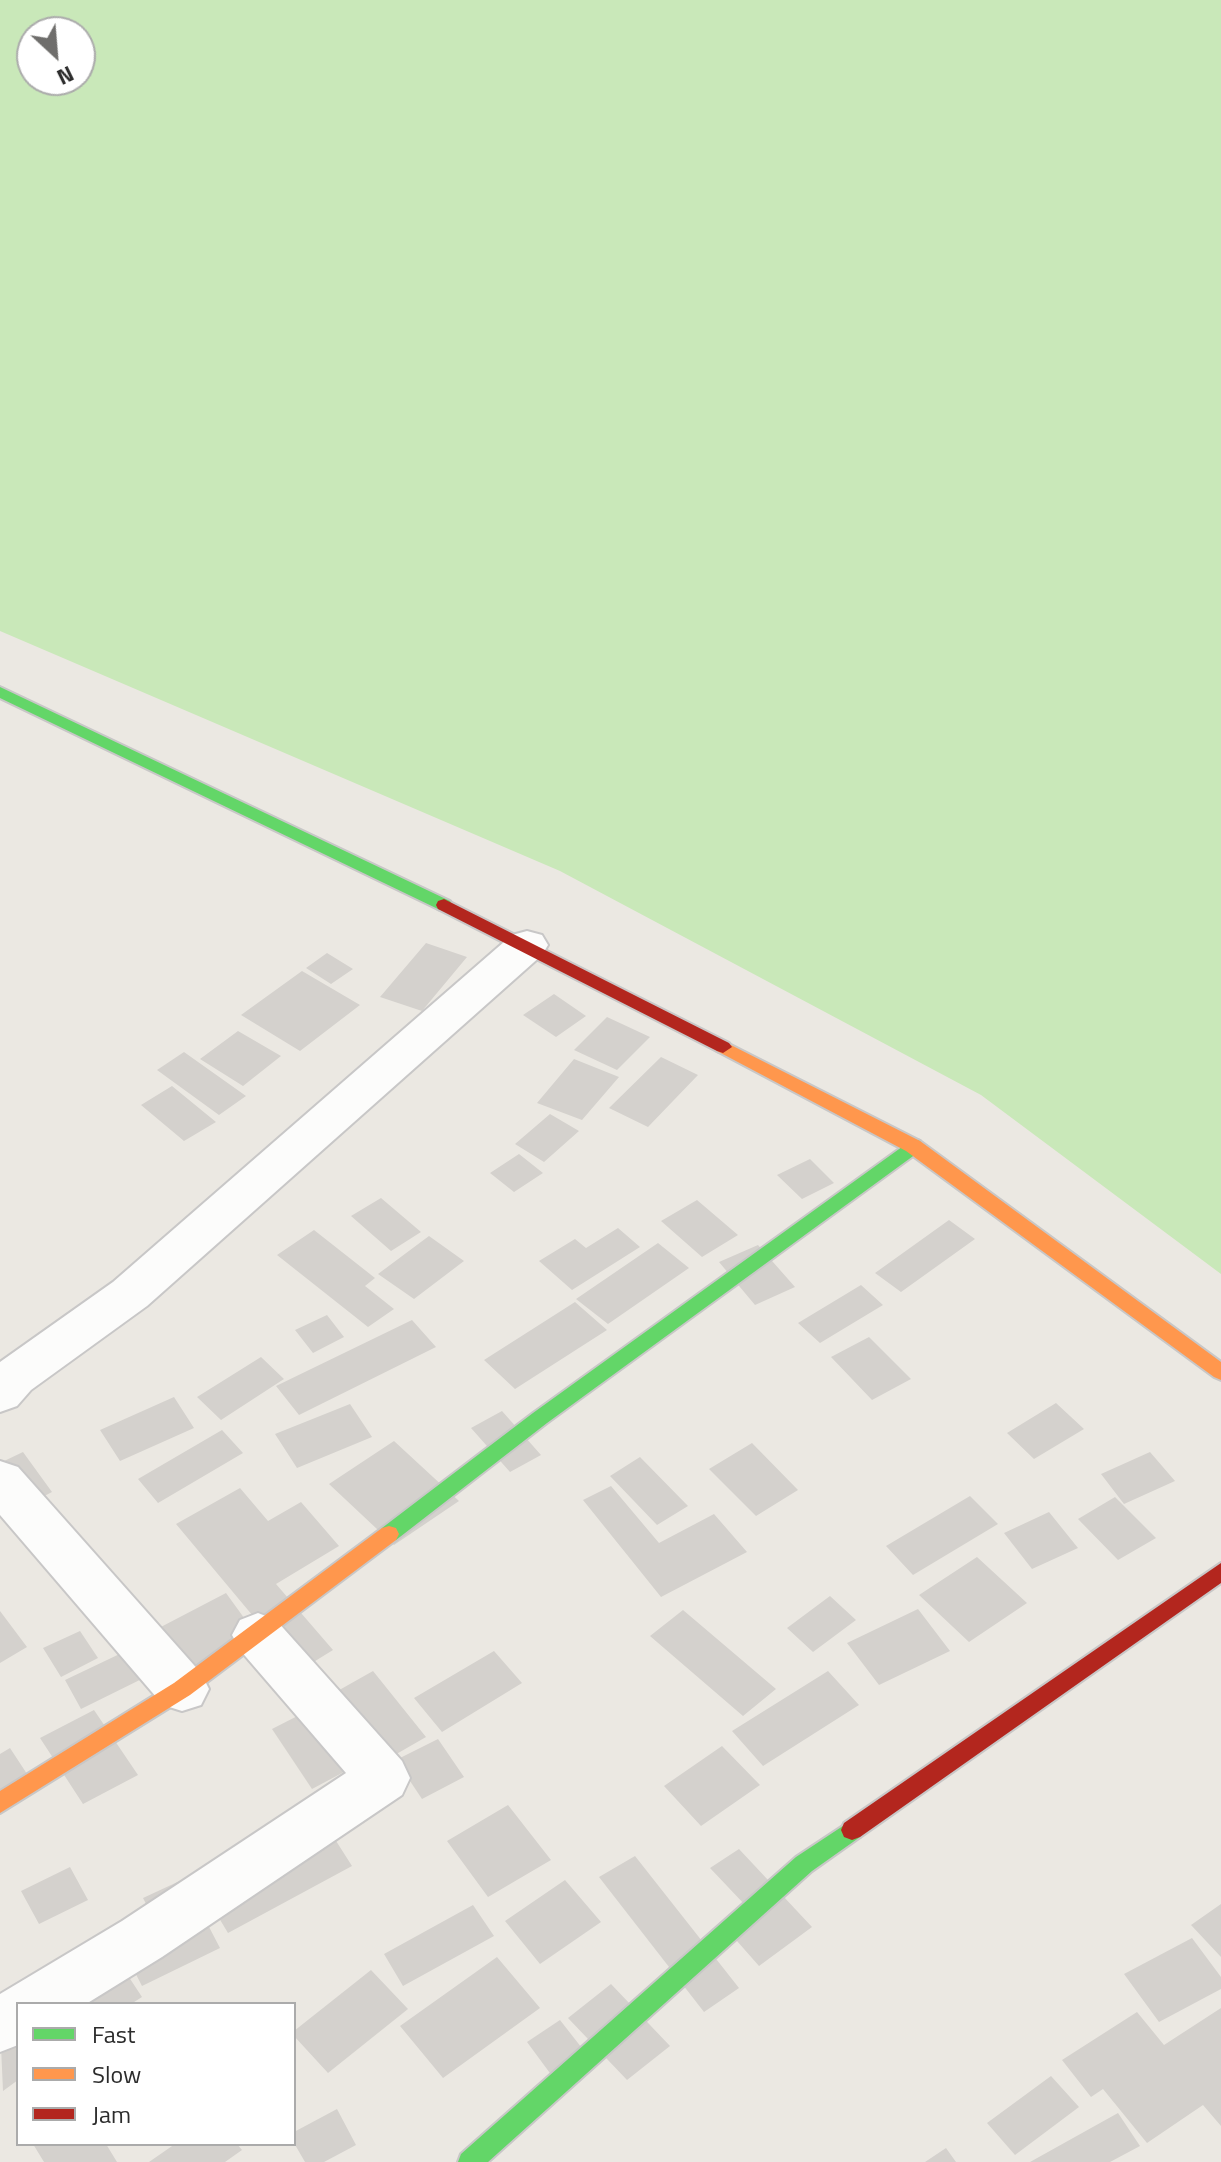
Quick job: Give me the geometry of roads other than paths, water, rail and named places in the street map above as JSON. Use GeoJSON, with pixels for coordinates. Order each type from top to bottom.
{"type":"FeatureCollection","features":[{"type":"Feature","properties":{"kind":"street"},"geometry":{"type":"LineString","coordinates":[[0,692],[527,945],[913,1146],[1221,1372]]}},
{"type":"Feature","properties":{"kind":"street"},"geometry":{"type":"LineString","coordinates":[[0,1393],[14,1377],[130,1294],[210,1226],[527,945]]}},
{"type":"Feature","properties":{"kind":"street"},"geometry":{"type":"LineString","coordinates":[[0,1803],[182,1689],[258,1635],[540,1418],[913,1146]]}},
{"type":"Feature","properties":{"kind":"street"},"geometry":{"type":"LineString","coordinates":[[0,1481],[182,1689]]}},
{"type":"Feature","properties":{"kind":"street"},"geometry":{"type":"LineString","coordinates":[[470,2162],[804,1864],[1221,1572]]}},
{"type":"Feature","properties":{"kind":"street"},"geometry":{"type":"LineString","coordinates":[[38,2002],[142,1939],[383,1778],[258,1635]]}}]}
